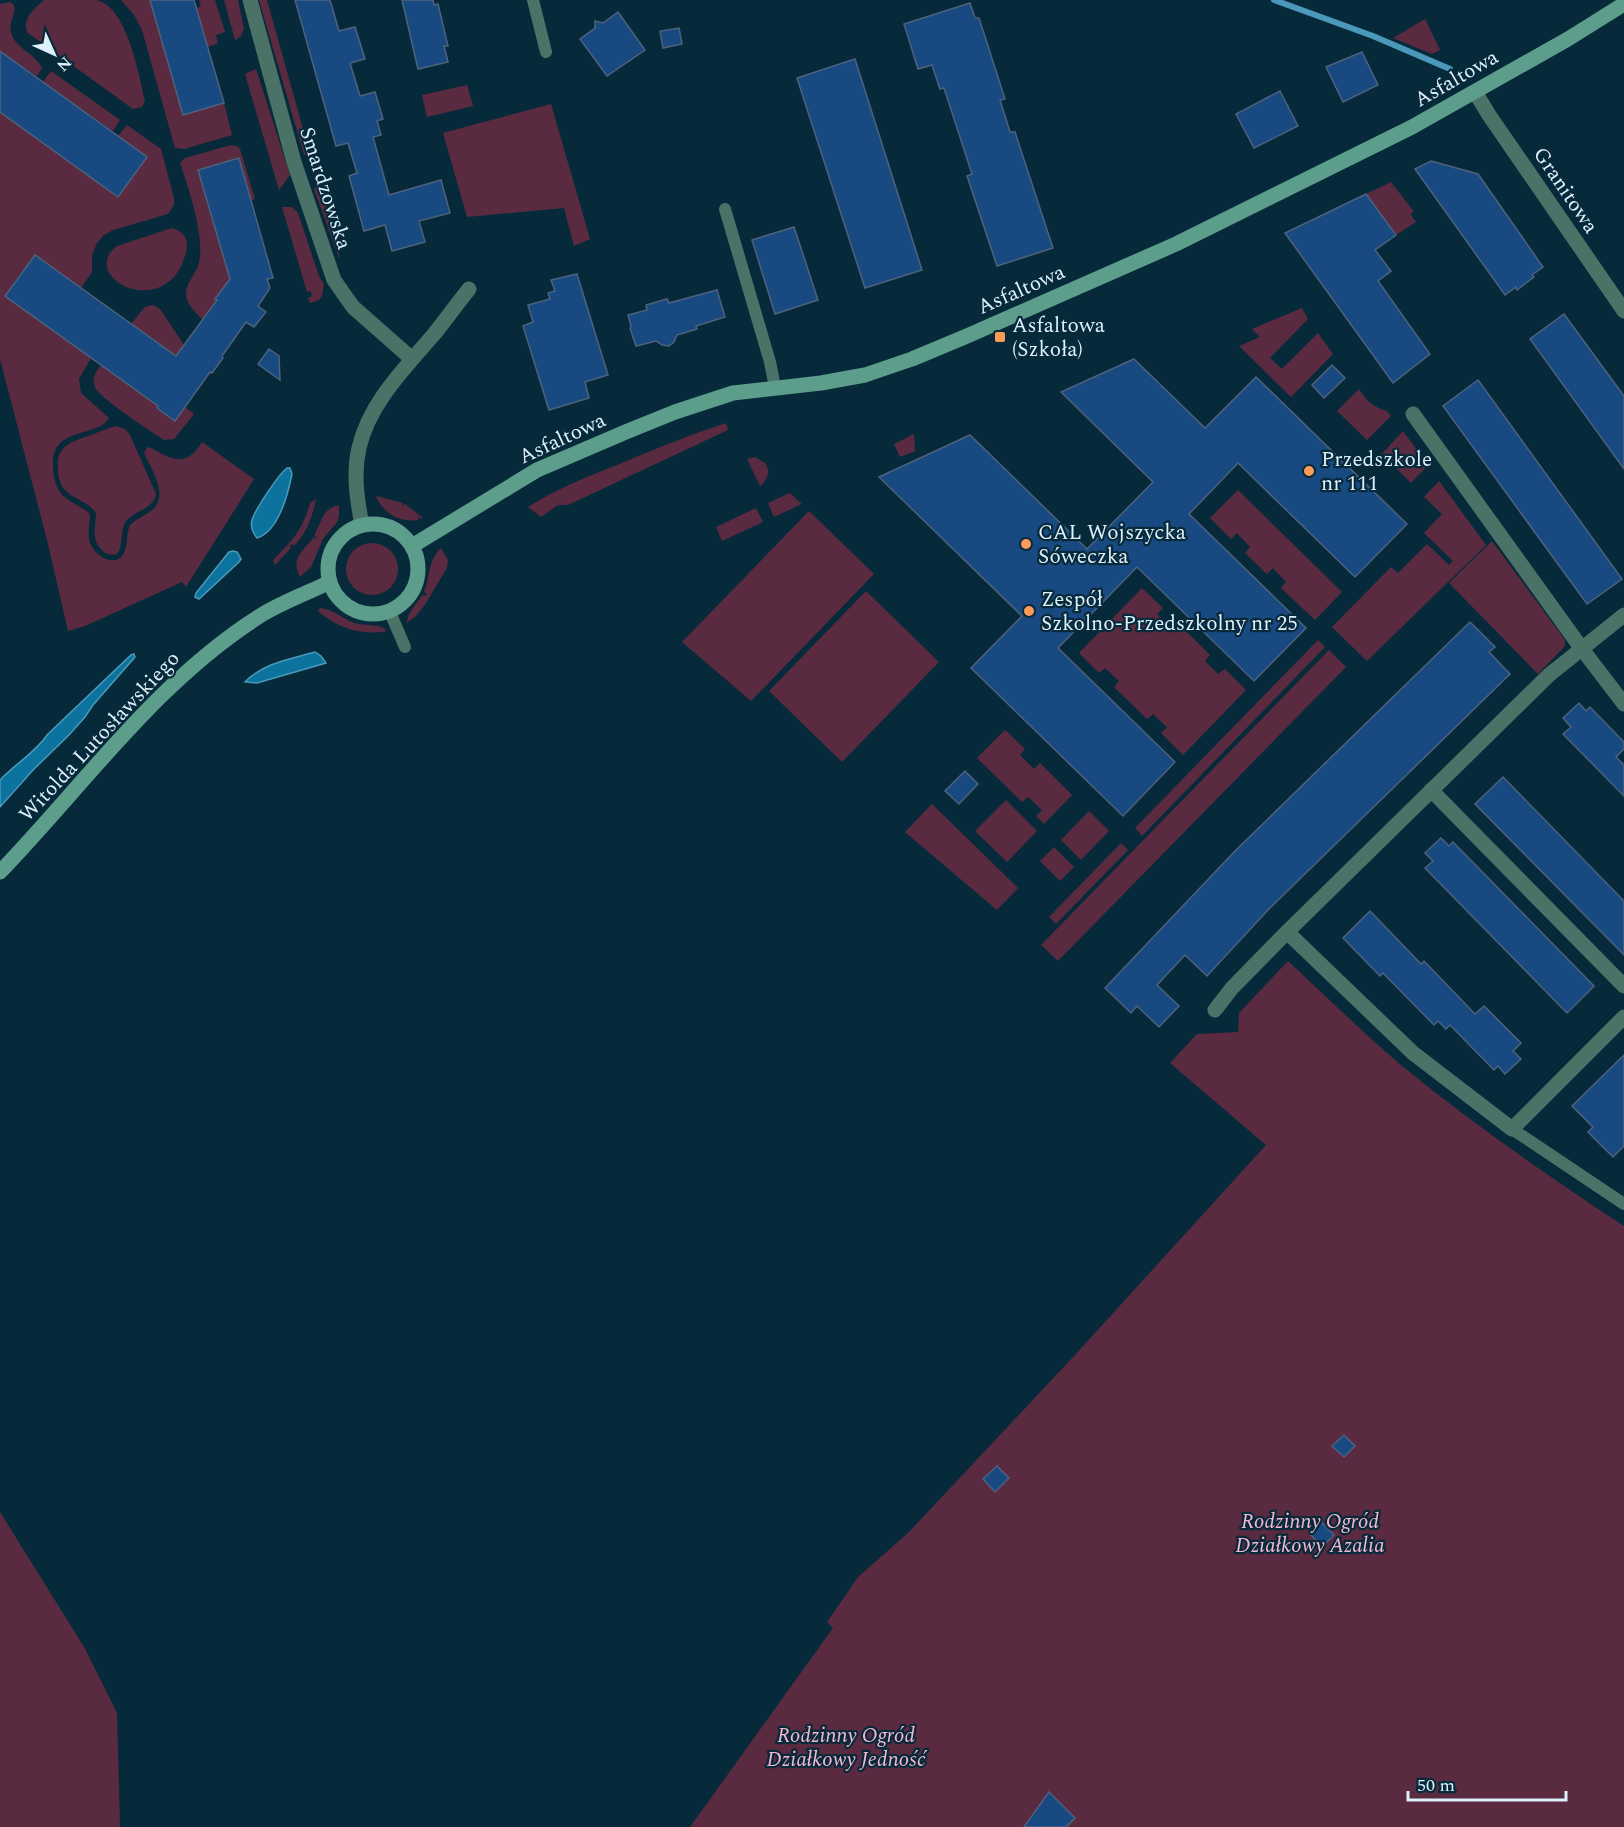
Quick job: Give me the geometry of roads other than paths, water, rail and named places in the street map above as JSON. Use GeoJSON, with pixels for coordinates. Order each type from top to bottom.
{"type":"FeatureCollection","features":[{"type":"Feature","properties":{"kind":"street","name":"Smardzowska"},"geometry":{"type":"LineString","coordinates":[[250,0],[294,162],[334,280],[353,307],[412,359]]}},
{"type":"Feature","properties":{"kind":"street","name":"Asfaltowa"},"geometry":{"type":"LineString","coordinates":[[412,546],[537,470],[675,412],[733,393],[821,383],[866,375],[967,336],[1176,244],[1412,127],[1568,39],[1624,4]]}},
{"type":"Feature","properties":{"kind":"street","name":"Granitowa"},"geometry":{"type":"LineString","coordinates":[[1475,92],[1489,116],[1624,311]]}},
{"type":"Feature","properties":{"kind":"street"},"geometry":{"type":"LineString","coordinates":[[362,525],[356,487],[359,446],[372,413],[469,289]]}},
{"type":"Feature","properties":{"kind":"street"},"geometry":{"type":"LineString","coordinates":[[1413,414],[1624,704]]}},
{"type":"Feature","properties":{"kind":"street"},"geometry":{"type":"LineString","coordinates":[[374,523],[383,525],[398,531],[412,546],[418,568],[416,583],[399,605],[389,610],[372,614],[358,611],[345,604],[328,583],[328,565],[332,550],[340,537],[351,528],[374,523]]}},
{"type":"Feature","properties":{"kind":"street","name":"Witolda Lutosławskiego"},"geometry":{"type":"LineString","coordinates":[[0,872],[33,839],[131,728],[194,665],[264,613],[328,583]]}},
{"type":"Feature","properties":{"kind":"street"},"geometry":{"type":"LineString","coordinates":[[1215,1010],[1232,988],[1287,932],[1549,675],[1624,615]]}},
{"type":"Feature","properties":{"kind":"street"},"geometry":{"type":"LineString","coordinates":[[1431,790],[1624,986]]}},
{"type":"Feature","properties":{"kind":"street"},"geometry":{"type":"LineString","coordinates":[[1287,932],[1413,1053],[1512,1129],[1624,1017]]}},
{"type":"Feature","properties":{"kind":"lane"},"geometry":{"type":"LineString","coordinates":[[533,0],[546,52]]}},
{"type":"Feature","properties":{"kind":"lane"},"geometry":{"type":"LineString","coordinates":[[725,209],[770,362],[775,387]]}},
{"type":"Feature","properties":{"kind":"lane"},"geometry":{"type":"LineString","coordinates":[[389,610],[405,647]]}},
{"type":"Feature","properties":{"kind":"lane"},"geometry":{"type":"LineString","coordinates":[[1512,1129],[1624,1204]]}},
{"type":"Feature","properties":{"kind":"water"},"geometry":{"type":"Polygon","coordinates":[[[287,468],[290,468],[292,474],[281,511],[271,528],[257,538],[251,523],[254,515],[287,468]]]}},
{"type":"Feature","properties":{"kind":"water"},"geometry":{"type":"Polygon","coordinates":[[[229,552],[237,552],[241,559],[239,562],[199,599],[195,597],[229,552]]]}},
{"type":"Feature","properties":{"kind":"water"},"geometry":{"type":"Polygon","coordinates":[[[315,652],[326,663],[257,683],[245,682],[269,666],[315,652]]]}},
{"type":"Feature","properties":{"kind":"water"},"geometry":{"type":"Polygon","coordinates":[[[134,654],[135,657],[85,717],[0,807],[0,780],[134,654]]]}},
{"type":"Feature","properties":{"kind":"waterway"},"geometry":{"type":"LineString","coordinates":[[1274,0],[1373,36],[1450,69]]}},
{"type":"Feature","properties":{"kind":"place","name":"Asfaltowa (Szkoła)"},"geometry":{"type":"Point","coordinates":[1000,337]}},
{"type":"Feature","properties":{"kind":"place","name":"Przedszkole nr 111"},"geometry":{"type":"Point","coordinates":[1309,471]}},
{"type":"Feature","properties":{"kind":"place","name":"CAL Wojszycka Sóweczka"},"geometry":{"type":"Point","coordinates":[1026,544]}},
{"type":"Feature","properties":{"kind":"place","name":"Zespół Szkolno-Przedszkolny nr 25"},"geometry":{"type":"Point","coordinates":[1029,611]}},
{"type":"Feature","properties":{"kind":"park label","name":"Rodzinny Ogród Działkowy Azalia"},"geometry":{"type":"Point","coordinates":[1310,1533]}},
{"type":"Feature","properties":{"kind":"park label","name":"Rodzinny Ogród Działkowy Jedność"},"geometry":{"type":"Point","coordinates":[846,1747]}}]}
